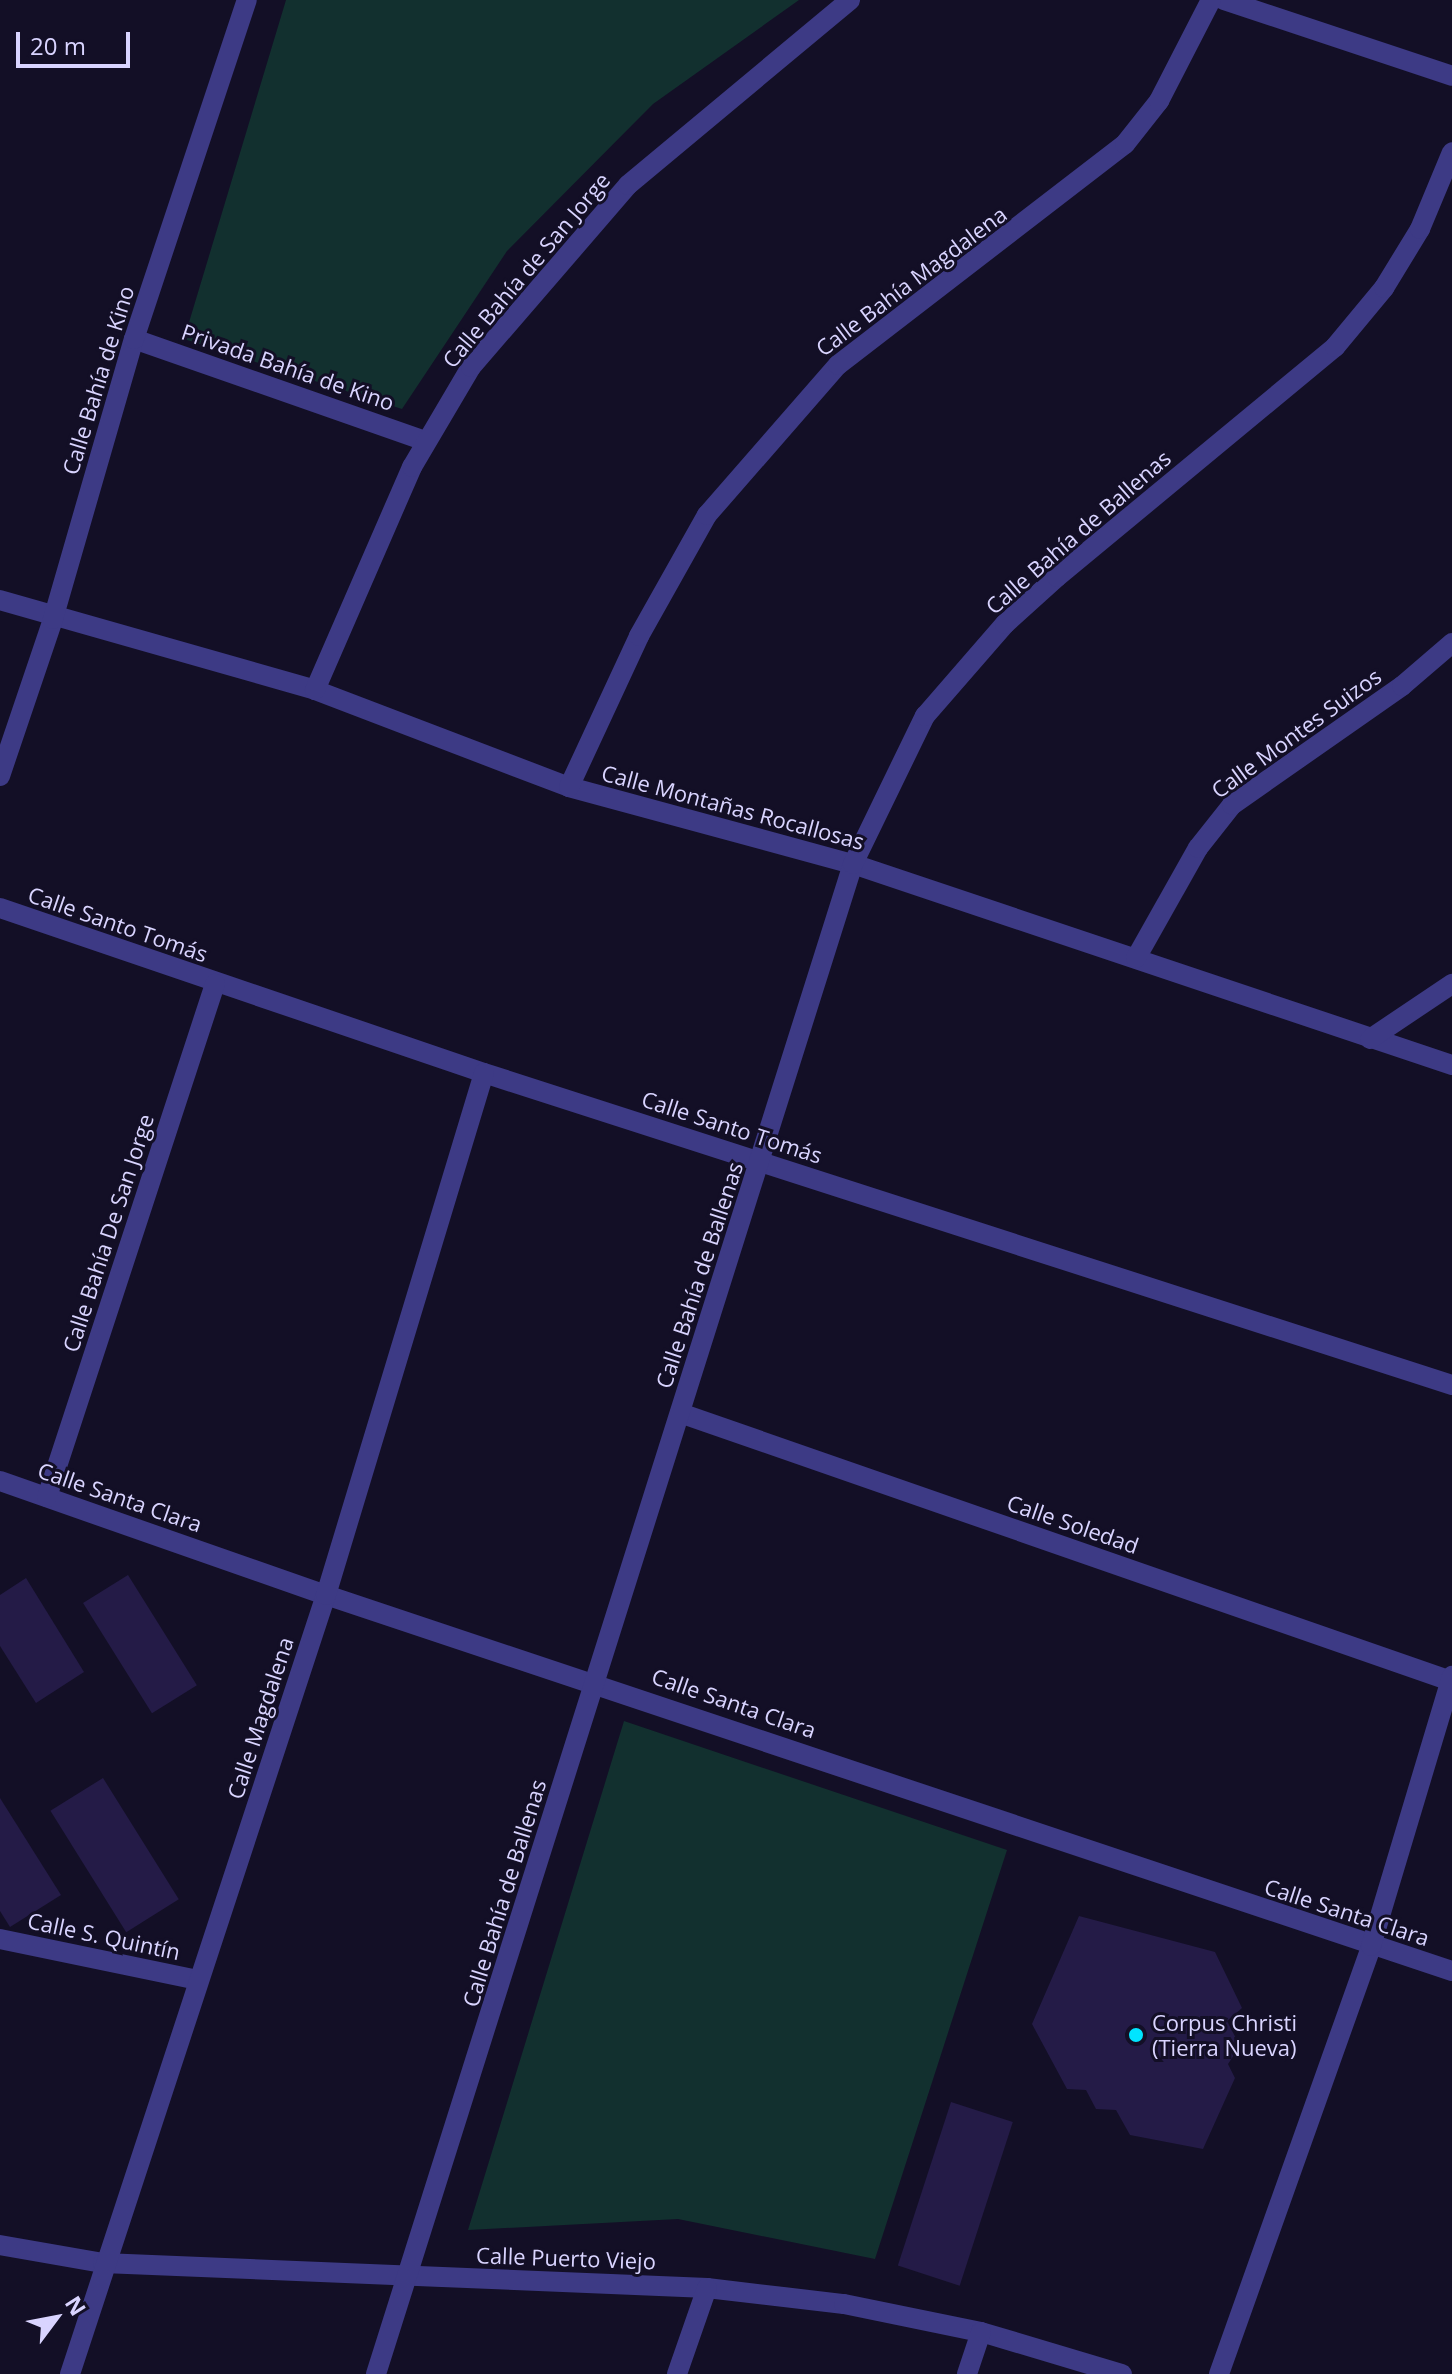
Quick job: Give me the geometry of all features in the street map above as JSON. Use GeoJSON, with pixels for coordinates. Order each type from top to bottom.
{"type":"FeatureCollection","features":[{"type":"Feature","properties":{"kind":"street","name":"Calle Bahía de Kino"},"geometry":{"type":"LineString","coordinates":[[0,776],[53,619],[134,339],[247,0]]}},
{"type":"Feature","properties":{"kind":"street","name":"Calle Bahía de San Jorge"},"geometry":{"type":"LineString","coordinates":[[315,690],[426,441],[471,367],[628,185],[850,0]]}},
{"type":"Feature","properties":{"kind":"street","name":"Calle Bahía Magdalena"},"geometry":{"type":"LineString","coordinates":[[569,787],[639,636],[707,515],[838,365],[1125,144],[1159,101],[1211,0]]}},
{"type":"Feature","properties":{"kind":"street"},"geometry":{"type":"LineString","coordinates":[[1224,0],[1452,76]]}},
{"type":"Feature","properties":{"kind":"street","name":"Calle Bahía de Ballenas"},"geometry":{"type":"LineString","coordinates":[[376,2374],[853,864],[925,716],[1005,624],[1057,577],[1335,347],[1384,288],[1420,229],[1452,152]]}},
{"type":"Feature","properties":{"kind":"street","name":"Privada Bahía de Kino"},"geometry":{"type":"LineString","coordinates":[[134,339],[426,441]]}},
{"type":"Feature","properties":{"kind":"street","name":"Calle Montañas Rocallosas"},"geometry":{"type":"LineString","coordinates":[[0,600],[53,619],[315,690],[569,787],[853,864],[1452,1065]]}},
{"type":"Feature","properties":{"kind":"street","name":"Calle Montes Suizos"},"geometry":{"type":"LineString","coordinates":[[1136,958],[1198,848],[1232,805],[1402,686],[1452,643]]}},
{"type":"Feature","properties":{"kind":"street","name":"Calle Santo Tomás"},"geometry":{"type":"LineString","coordinates":[[0,908],[215,984],[484,1073],[1452,1385]]}},
{"type":"Feature","properties":{"kind":"street","name":"Calle Bahía De San Jorge"},"geometry":{"type":"LineString","coordinates":[[47,1497],[215,984]]}},
{"type":"Feature","properties":{"kind":"street"},"geometry":{"type":"LineString","coordinates":[[1370,1039],[1452,984]]}},
{"type":"Feature","properties":{"kind":"street","name":"Calle Magdalena"},"geometry":{"type":"LineString","coordinates":[[70,2374],[103,2263],[326,1595],[484,1073]]}},
{"type":"Feature","properties":{"kind":"street","name":"Calle Soledad"},"geometry":{"type":"LineString","coordinates":[[680,1413],[1451,1678]]}},
{"type":"Feature","properties":{"kind":"street","name":"Calle Santa Clara"},"geometry":{"type":"LineString","coordinates":[[0,1481],[326,1595],[596,1681],[1452,1971]]}},
{"type":"Feature","properties":{"kind":"street"},"geometry":{"type":"LineString","coordinates":[[1219,2374],[1371,1946],[1451,1678]]}},
{"type":"Feature","properties":{"kind":"street","name":"Calle S. Quintín"},"geometry":{"type":"LineString","coordinates":[[0,1939],[198,1980]]}},
{"type":"Feature","properties":{"kind":"street","name":"Calle Puerto Viejo"},"geometry":{"type":"LineString","coordinates":[[0,2245],[103,2263],[707,2288],[844,2304],[981,2332],[1122,2374]]}},
{"type":"Feature","properties":{"kind":"street"},"geometry":{"type":"LineString","coordinates":[[677,2374],[707,2288]]}},
{"type":"Feature","properties":{"kind":"street"},"geometry":{"type":"LineString","coordinates":[[967,2374],[981,2332]]}},
{"type":"Feature","properties":{"kind":"green space"},"geometry":{"type":"Polygon","coordinates":[[[286,0],[799,0],[653,104],[507,251],[402,409],[184,339],[286,0]]]}},
{"type":"Feature","properties":{"kind":"green space"},"geometry":{"type":"Polygon","coordinates":[[[624,1721],[1007,1850],[875,2259],[678,2219],[468,2230],[624,1721]]]}},
{"type":"Feature","properties":{"kind":"building"},"geometry":{"type":"Polygon","coordinates":[[[128,1575],[197,1685],[152,1713],[83,1603],[128,1575]]]}},
{"type":"Feature","properties":{"kind":"building"},"geometry":{"type":"Polygon","coordinates":[[[26,1578],[84,1672],[36,1703],[0,1646],[0,1595],[26,1578]]]}},
{"type":"Feature","properties":{"kind":"building"},"geometry":{"type":"Polygon","coordinates":[[[103,1778],[179,1899],[126,1932],[50,1811],[103,1778]]]}},
{"type":"Feature","properties":{"kind":"building"},"geometry":{"type":"Polygon","coordinates":[[[0,1798],[61,1895],[10,1927],[0,1911],[0,1798]]]}},
{"type":"Feature","properties":{"kind":"building","name":"Corpus Christi (Tierra Nueva)"},"geometry":{"type":"Polygon","coordinates":[[[1079,1916],[1215,1952],[1242,2008],[1227,2021],[1240,2046],[1228,2064],[1235,2078],[1203,2149],[1130,2135],[1116,2110],[1096,2109],[1086,2090],[1067,2089],[1032,2024],[1079,1916]]]}},
{"type":"Feature","properties":{"kind":"building"},"geometry":{"type":"Polygon","coordinates":[[[951,2102],[1013,2122],[960,2286],[898,2266],[951,2102]]]}},
{"type":"Feature","properties":{"kind":"place","name":"Corpus Christi (Tierra Nueva)"},"geometry":{"type":"Point","coordinates":[1136,2035]}}]}
